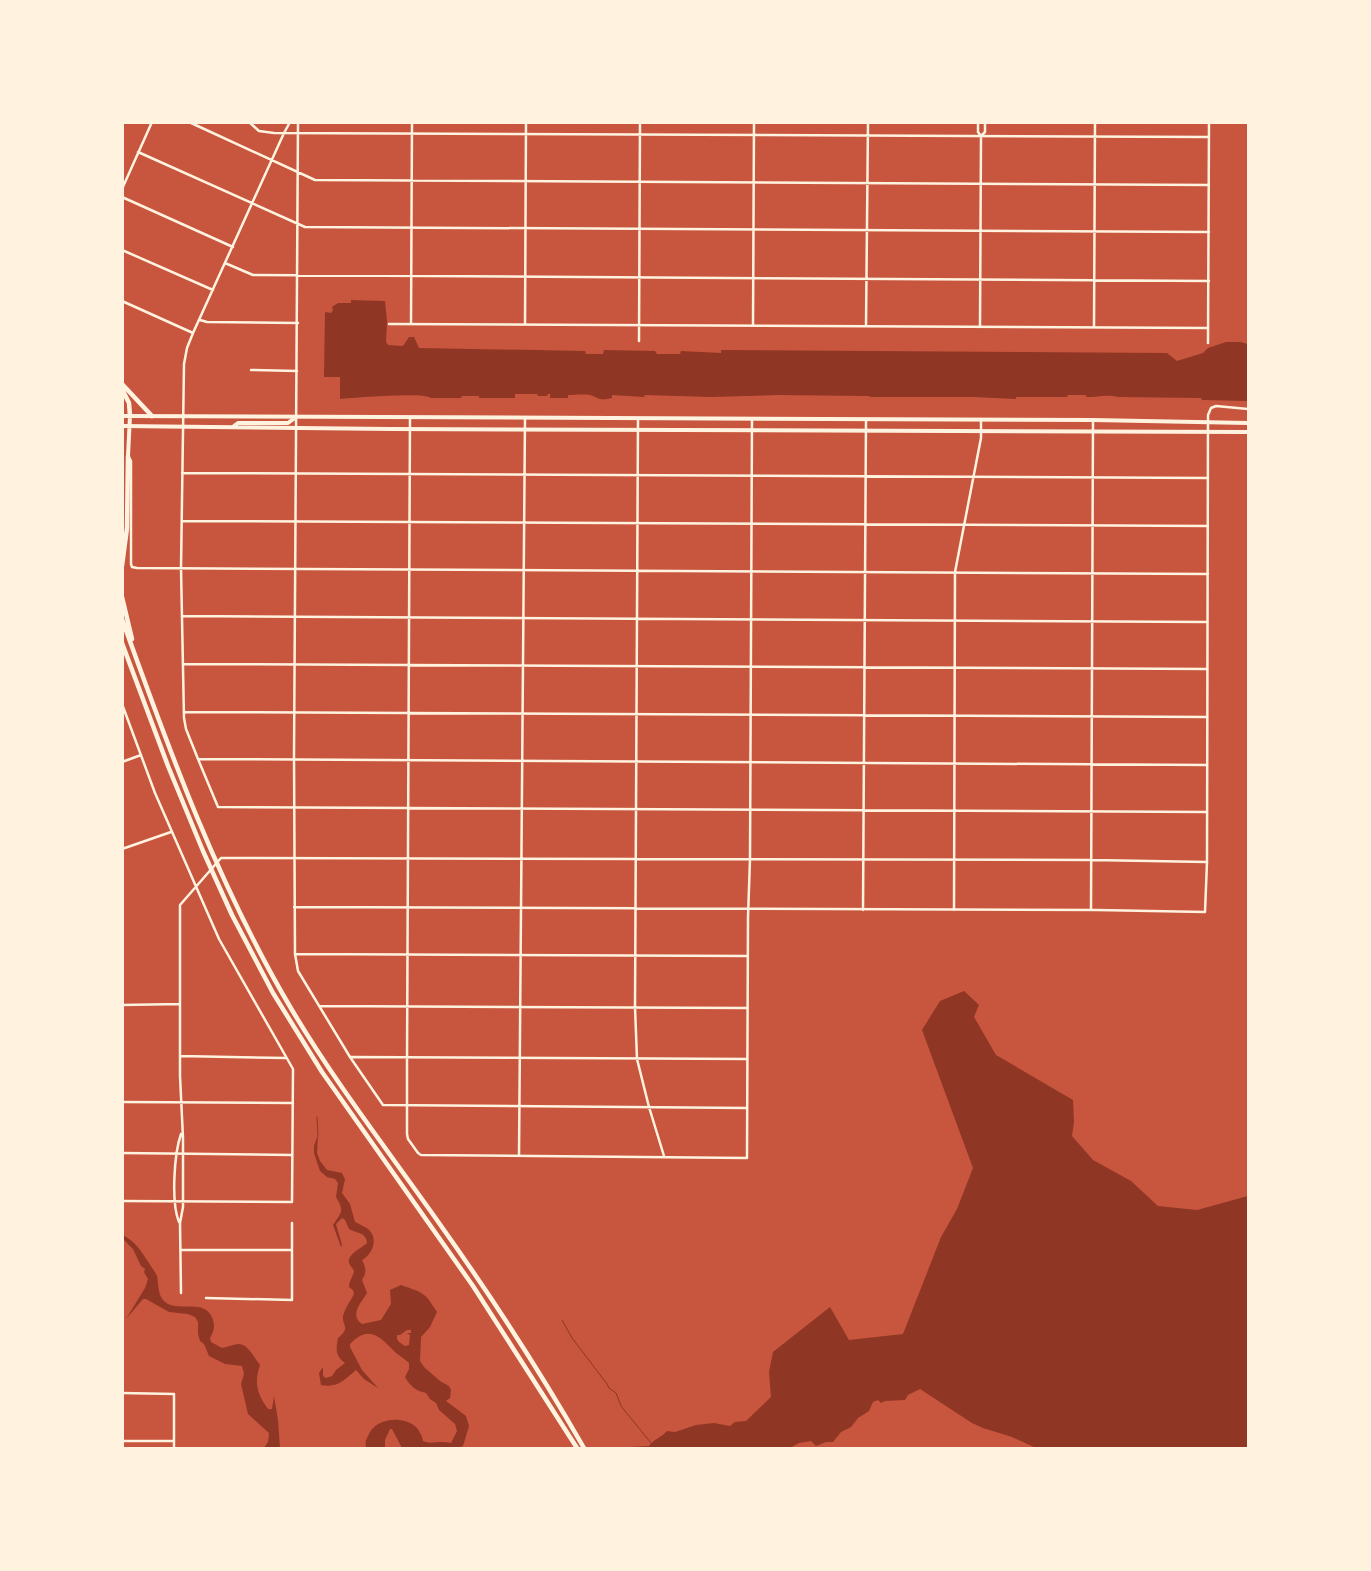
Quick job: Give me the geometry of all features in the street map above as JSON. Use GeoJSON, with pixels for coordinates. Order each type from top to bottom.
{"type":"FeatureCollection","features":[{"type":"Feature","properties":{"kind":"highway"},"geometry":{"type":"LineString","coordinates":[[122,384],[152,416]]}},
{"type":"Feature","properties":{"kind":"highway"},"geometry":{"type":"LineString","coordinates":[[122,389],[129,403],[130,416]]}},
{"type":"Feature","properties":{"kind":"highway"},"geometry":{"type":"LineString","coordinates":[[122,566],[127,528],[128,456]]}},
{"type":"Feature","properties":{"kind":"highway"},"geometry":{"type":"LineString","coordinates":[[122,597],[137,660]]}},
{"type":"Feature","properties":{"kind":"highway"},"geometry":{"type":"LineString","coordinates":[[122,619],[174,761],[208,845],[249,933],[281,991],[353,1103],[488,1294],[584,1448]]}},
{"type":"Feature","properties":{"kind":"highway"},"geometry":{"type":"LineString","coordinates":[[123,644],[168,766],[203,851],[250,950],[280,1006],[346,1107],[462,1270],[576,1447]]}},
{"type":"Feature","properties":{"kind":"main road"},"geometry":{"type":"LineString","coordinates":[[122,416],[1093,420],[1248,423]]}},
{"type":"Feature","properties":{"kind":"main road"},"geometry":{"type":"LineString","coordinates":[[128,456],[130,416]]}},
{"type":"Feature","properties":{"kind":"main road"},"geometry":{"type":"LineString","coordinates":[[233,426],[238,422],[288,422],[296,417]]}},
{"type":"Feature","properties":{"kind":"main road"},"geometry":{"type":"LineString","coordinates":[[122,426],[1248,432]]}},
{"type":"Feature","properties":{"kind":"street"},"geometry":{"type":"LineString","coordinates":[[122,189],[152,122]]}},
{"type":"Feature","properties":{"kind":"street"},"geometry":{"type":"LineString","coordinates":[[189,122],[316,180],[1209,185]]}},
{"type":"Feature","properties":{"kind":"street"},"geometry":{"type":"LineString","coordinates":[[249,122],[259,131],[284,133],[412,132],[1209,137]]}},
{"type":"Feature","properties":{"kind":"street"},"geometry":{"type":"LineString","coordinates":[[290,122],[199,319],[187,348],[185,359],[182,416],[182,616],[185,726],[218,807],[1207,812]]}},
{"type":"Feature","properties":{"kind":"street"},"geometry":{"type":"LineString","coordinates":[[298,122],[294,760],[294,907],[295,954],[298,972],[350,1058],[383,1105],[747,1108]]}},
{"type":"Feature","properties":{"kind":"street"},"geometry":{"type":"LineString","coordinates":[[411,324],[412,122]]}},
{"type":"Feature","properties":{"kind":"street"},"geometry":{"type":"LineString","coordinates":[[525,324],[526,122]]}},
{"type":"Feature","properties":{"kind":"street"},"geometry":{"type":"LineString","coordinates":[[639,341],[640,122]]}},
{"type":"Feature","properties":{"kind":"street"},"geometry":{"type":"LineString","coordinates":[[753,325],[754,122]]}},
{"type":"Feature","properties":{"kind":"street"},"geometry":{"type":"LineString","coordinates":[[866,326],[868,122]]}},
{"type":"Feature","properties":{"kind":"street"},"geometry":{"type":"LineString","coordinates":[[978,122],[978,132],[981,136],[980,327]]}},
{"type":"Feature","properties":{"kind":"street"},"geometry":{"type":"LineString","coordinates":[[981,136],[985,132],[985,122]]}},
{"type":"Feature","properties":{"kind":"street"},"geometry":{"type":"LineString","coordinates":[[1094,327],[1095,122]]}},
{"type":"Feature","properties":{"kind":"street"},"geometry":{"type":"LineString","coordinates":[[1208,343],[1209,122]]}},
{"type":"Feature","properties":{"kind":"street"},"geometry":{"type":"LineString","coordinates":[[138,152],[305,227],[1209,232]]}},
{"type":"Feature","properties":{"kind":"street"},"geometry":{"type":"LineString","coordinates":[[122,197],[233,246]]}},
{"type":"Feature","properties":{"kind":"street"},"geometry":{"type":"LineString","coordinates":[[122,250],[213,290]]}},
{"type":"Feature","properties":{"kind":"street"},"geometry":{"type":"LineString","coordinates":[[225,263],[253,275],[1208,281]]}},
{"type":"Feature","properties":{"kind":"street"},"geometry":{"type":"LineString","coordinates":[[122,301],[193,333]]}},
{"type":"Feature","properties":{"kind":"street"},"geometry":{"type":"LineString","coordinates":[[199,319],[206,322],[298,323]]}},
{"type":"Feature","properties":{"kind":"street"},"geometry":{"type":"LineString","coordinates":[[389,324],[1208,328]]}},
{"type":"Feature","properties":{"kind":"street"},"geometry":{"type":"LineString","coordinates":[[251,370],[297,371]]}},
{"type":"Feature","properties":{"kind":"street"},"geometry":{"type":"LineString","coordinates":[[294,907],[1205,912],[1207,862],[1208,421],[1210,410],[1216,406],[1248,409]]}},
{"type":"Feature","properties":{"kind":"street"},"geometry":{"type":"LineString","coordinates":[[410,416],[408,1139],[420,1154],[747,1158],[752,419]]}},
{"type":"Feature","properties":{"kind":"street"},"geometry":{"type":"LineString","coordinates":[[520,1156],[525,418]]}},
{"type":"Feature","properties":{"kind":"street"},"geometry":{"type":"LineString","coordinates":[[638,419],[635,1008],[637,1059],[648,1107],[664,1156]]}},
{"type":"Feature","properties":{"kind":"street"},"geometry":{"type":"LineString","coordinates":[[863,910],[866,419]]}},
{"type":"Feature","properties":{"kind":"street"},"geometry":{"type":"LineString","coordinates":[[954,910],[955,572],[981,431],[981,420]]}},
{"type":"Feature","properties":{"kind":"street"},"geometry":{"type":"LineString","coordinates":[[1091,910],[1093,420]]}},
{"type":"Feature","properties":{"kind":"street"},"geometry":{"type":"LineString","coordinates":[[128,456],[131,461],[132,567],[137,568],[1208,574]]}},
{"type":"Feature","properties":{"kind":"street"},"geometry":{"type":"LineString","coordinates":[[182,473],[1208,478]]}},
{"type":"Feature","properties":{"kind":"street"},"geometry":{"type":"LineString","coordinates":[[182,521],[1208,526]]}},
{"type":"Feature","properties":{"kind":"street"},"geometry":{"type":"LineString","coordinates":[[182,616],[1207,622]]}},
{"type":"Feature","properties":{"kind":"street"},"geometry":{"type":"LineString","coordinates":[[184,664],[1207,669]]}},
{"type":"Feature","properties":{"kind":"street"},"geometry":{"type":"LineString","coordinates":[[122,704],[171,832],[219,939],[293,1070],[292,1202],[122,1201]]}},
{"type":"Feature","properties":{"kind":"street"},"geometry":{"type":"LineString","coordinates":[[184,712],[1207,717]]}},
{"type":"Feature","properties":{"kind":"street"},"geometry":{"type":"LineString","coordinates":[[122,762],[141,755]]}},
{"type":"Feature","properties":{"kind":"street"},"geometry":{"type":"LineString","coordinates":[[198,759],[1207,765]]}},
{"type":"Feature","properties":{"kind":"street"},"geometry":{"type":"LineString","coordinates":[[122,849],[171,832]]}},
{"type":"Feature","properties":{"kind":"street"},"geometry":{"type":"LineString","coordinates":[[181,1293],[180,1223],[182,1217],[183,1154],[180,1056],[180,905],[221,858],[1092,860],[1207,862]]}},
{"type":"Feature","properties":{"kind":"street"},"geometry":{"type":"LineString","coordinates":[[295,954],[748,956]]}},
{"type":"Feature","properties":{"kind":"street"},"geometry":{"type":"LineString","coordinates":[[122,1004],[180,1004]]}},
{"type":"Feature","properties":{"kind":"street"},"geometry":{"type":"LineString","coordinates":[[319,1006],[747,1008]]}},
{"type":"Feature","properties":{"kind":"street"},"geometry":{"type":"LineString","coordinates":[[180,1056],[287,1058]]}},
{"type":"Feature","properties":{"kind":"street"},"geometry":{"type":"LineString","coordinates":[[350,1058],[747,1059]]}},
{"type":"Feature","properties":{"kind":"street"},"geometry":{"type":"LineString","coordinates":[[122,1102],[293,1103]]}},
{"type":"Feature","properties":{"kind":"street"},"geometry":{"type":"LineString","coordinates":[[180,1223],[177,1217],[176,1202],[176,1154],[182,1132]]}},
{"type":"Feature","properties":{"kind":"street"},"geometry":{"type":"LineString","coordinates":[[122,1153],[292,1155]]}},
{"type":"Feature","properties":{"kind":"street"},"geometry":{"type":"LineString","coordinates":[[206,1298],[292,1300],[292,1223]]}},
{"type":"Feature","properties":{"kind":"street"},"geometry":{"type":"LineString","coordinates":[[181,1250],[292,1250]]}},
{"type":"Feature","properties":{"kind":"street"},"geometry":{"type":"LineString","coordinates":[[122,1394],[174,1394],[174,1448]]}},
{"type":"Feature","properties":{"kind":"street"},"geometry":{"type":"LineString","coordinates":[[122,1441],[174,1441]]}},
{"type":"Feature","properties":{"kind":"shaded area"},"geometry":{"type":"Polygon","coordinates":[[[351,300],[385,301],[387,321],[386,342],[388,345],[403,346],[409,337],[414,337],[419,348],[585,351],[586,354],[603,354],[604,350],[655,351],[657,354],[680,354],[681,351],[721,353],[721,350],[1167,353],[1177,361],[1203,353],[1208,348],[1226,342],[1240,342],[1248,344],[1248,401],[1202,400],[1201,398],[1087,397],[1085,395],[1016,397],[1016,399],[777,395],[711,397],[645,395],[644,397],[612,395],[612,398],[600,399],[590,395],[568,395],[568,398],[550,398],[550,394],[538,396],[537,394],[515,394],[515,398],[462,396],[461,398],[431,398],[402,395],[340,399],[340,377],[324,377],[325,312],[331,313],[332,307],[338,303],[351,303],[351,300]]]}},
{"type":"Feature","properties":{"kind":"shaded area"},"geometry":{"type":"Polygon","coordinates":[[[964,991],[979,1005],[974,1017],[996,1055],[1073,1100],[1074,1122],[1072,1136],[1093,1160],[1131,1181],[1158,1206],[1197,1210],[1248,1196],[1248,1448],[1036,1448],[1012,1437],[972,1423],[920,1389],[908,1395],[905,1400],[881,1403],[878,1400],[873,1402],[869,1411],[858,1418],[851,1427],[841,1432],[833,1442],[826,1442],[816,1446],[811,1441],[799,1443],[790,1448],[612,1448],[649,1446],[667,1431],[675,1432],[696,1425],[714,1423],[730,1426],[735,1422],[746,1421],[771,1397],[769,1372],[773,1352],[830,1307],[849,1340],[903,1334],[941,1237],[957,1209],[973,1168],[922,1030],[940,1001],[964,991]]]}},
{"type":"Feature","properties":{"kind":"shaded area"},"geometry":{"type":"Polygon","coordinates":[[[318,1135],[317,1153],[320,1161],[327,1170],[342,1173],[345,1179],[342,1193],[350,1204],[355,1222],[369,1230],[374,1239],[369,1255],[362,1260],[365,1275],[362,1280],[367,1293],[357,1309],[356,1317],[358,1320],[362,1324],[381,1320],[391,1304],[390,1290],[401,1285],[422,1294],[429,1300],[437,1312],[430,1327],[421,1337],[420,1361],[440,1381],[449,1386],[451,1390],[450,1398],[446,1401],[466,1416],[469,1426],[463,1446],[459,1448],[402,1448],[392,1429],[390,1429],[385,1440],[385,1448],[362,1448],[366,1447],[366,1440],[371,1430],[376,1425],[389,1420],[410,1423],[416,1427],[423,1441],[432,1443],[451,1443],[457,1431],[455,1424],[439,1410],[436,1403],[426,1393],[414,1388],[407,1380],[405,1377],[409,1369],[409,1363],[374,1335],[363,1335],[357,1338],[350,1344],[350,1347],[362,1370],[378,1388],[364,1379],[356,1370],[336,1384],[321,1385],[319,1373],[323,1367],[323,1376],[326,1378],[332,1376],[345,1363],[339,1357],[337,1349],[338,1338],[345,1331],[344,1313],[354,1294],[353,1290],[349,1287],[354,1271],[349,1264],[349,1260],[352,1254],[367,1243],[363,1235],[349,1229],[342,1218],[336,1224],[341,1247],[333,1225],[341,1212],[336,1197],[338,1183],[335,1179],[327,1177],[320,1171],[314,1153],[314,1146],[318,1135]],[[411,1330],[397,1335],[399,1342],[405,1346],[409,1345],[410,1335],[407,1333],[411,1333],[411,1330]]]}},
{"type":"Feature","properties":{"kind":"shaded area"},"geometry":{"type":"Polygon","coordinates":[[[123,1235],[138,1247],[155,1272],[159,1293],[165,1302],[171,1305],[205,1309],[210,1313],[214,1322],[214,1329],[210,1338],[211,1342],[222,1348],[237,1344],[242,1345],[251,1352],[260,1365],[257,1383],[261,1398],[268,1409],[272,1409],[274,1396],[280,1448],[264,1448],[268,1442],[269,1433],[248,1414],[241,1384],[244,1374],[242,1366],[225,1364],[209,1356],[204,1344],[200,1341],[198,1322],[195,1317],[188,1314],[169,1312],[143,1299],[126,1319],[145,1288],[148,1279],[144,1272],[145,1269],[141,1266],[133,1249],[123,1239],[123,1235]]]}},
{"type":"Feature","properties":{"kind":"waterway"},"geometry":{"type":"LineString","coordinates":[[317,1117],[318,1136]]}},
{"type":"Feature","properties":{"kind":"waterway"},"geometry":{"type":"LineString","coordinates":[[562,1320],[572,1338],[609,1388],[616,1393],[621,1406],[651,1443]]}}]}
